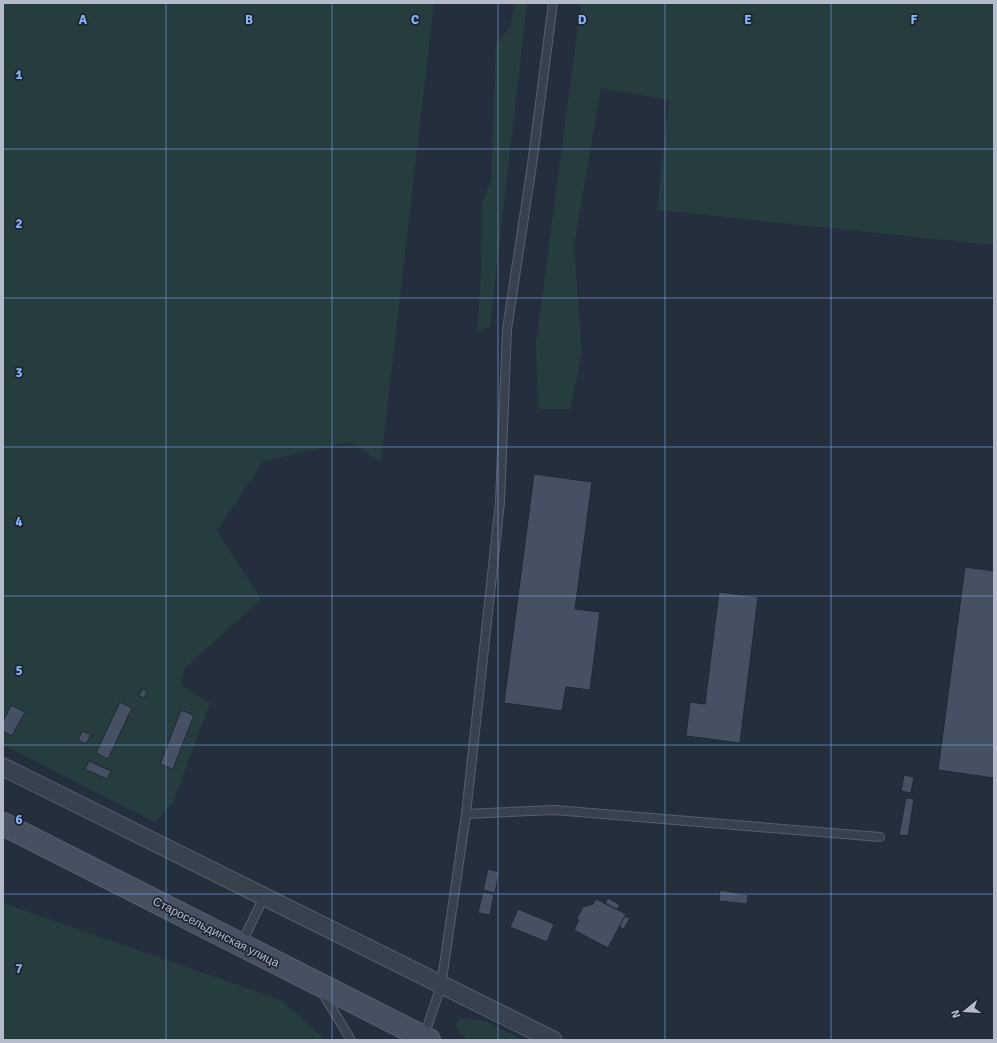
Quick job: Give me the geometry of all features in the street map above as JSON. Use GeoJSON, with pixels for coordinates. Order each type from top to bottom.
{"type":"FeatureCollection","features":[{"type":"Feature","properties":{"kind":"main road","name":"Старосельдинская улица"},"geometry":{"type":"LineString","coordinates":[[3,824],[426,1039]]}},
{"type":"Feature","properties":{"kind":"street"},"geometry":{"type":"LineString","coordinates":[[3,767],[441,986],[553,1040]]}},
{"type":"Feature","properties":{"kind":"lane"},"geometry":{"type":"LineString","coordinates":[[426,1039],[441,986],[466,814],[500,502],[507,329],[532,165],[553,3]]}},
{"type":"Feature","properties":{"kind":"lane"},"geometry":{"type":"LineString","coordinates":[[466,814],[555,810],[880,837]]}},
{"type":"Feature","properties":{"kind":"lane"},"geometry":{"type":"LineString","coordinates":[[241,945],[264,897]]}},
{"type":"Feature","properties":{"kind":"lane"},"geometry":{"type":"LineString","coordinates":[[316,983],[351,1040]]}},
{"type":"Feature","properties":{"kind":"green space"},"geometry":{"type":"Polygon","coordinates":[[[3,3],[434,3],[381,462],[350,442],[263,461],[217,531],[261,599],[184,669],[181,685],[210,703],[173,803],[155,822],[3,745],[3,3]]]}},
{"type":"Feature","properties":{"kind":"green space"},"geometry":{"type":"Polygon","coordinates":[[[515,3],[527,3],[490,326],[477,334],[481,274],[482,202],[491,181],[496,44],[510,27],[515,3]]]}},
{"type":"Feature","properties":{"kind":"green space"},"geometry":{"type":"Polygon","coordinates":[[[581,3],[994,3],[994,245],[657,210],[669,100],[601,88],[574,246],[582,354],[570,409],[538,409],[536,344],[581,3]]]}},
{"type":"Feature","properties":{"kind":"green space"},"geometry":{"type":"Polygon","coordinates":[[[3,903],[281,1000],[326,1040],[3,1040],[3,903]]]}},
{"type":"Feature","properties":{"kind":"green space"},"geometry":{"type":"Polygon","coordinates":[[[465,1018],[485,1021],[524,1040],[468,1040],[460,1034],[456,1025],[458,1020],[465,1018]]]}},
{"type":"Feature","properties":{"kind":"building"},"geometry":{"type":"Polygon","coordinates":[[[534,474],[592,482],[575,609],[600,612],[590,690],[566,687],[562,711],[504,703],[534,474]]]}},
{"type":"Feature","properties":{"kind":"building"},"geometry":{"type":"Polygon","coordinates":[[[965,567],[994,571],[994,778],[938,770],[965,567]]]}},
{"type":"Feature","properties":{"kind":"building"},"geometry":{"type":"Polygon","coordinates":[[[719,592],[758,597],[740,743],[686,736],[690,702],[705,704],[719,592]]]}},
{"type":"Feature","properties":{"kind":"building"},"geometry":{"type":"Polygon","coordinates":[[[142,689],[147,691],[144,698],[139,696],[142,689]]]}},
{"type":"Feature","properties":{"kind":"building"},"geometry":{"type":"Polygon","coordinates":[[[120,702],[132,708],[108,759],[96,753],[120,702]]]}},
{"type":"Feature","properties":{"kind":"building"},"geometry":{"type":"Polygon","coordinates":[[[11,705],[25,712],[12,736],[3,731],[3,722],[11,705]]]}},
{"type":"Feature","properties":{"kind":"building"},"geometry":{"type":"Polygon","coordinates":[[[181,710],[194,715],[173,769],[160,764],[181,710]]]}},
{"type":"Feature","properties":{"kind":"building"},"geometry":{"type":"Polygon","coordinates":[[[82,731],[91,735],[86,744],[78,740],[82,731]]]}},
{"type":"Feature","properties":{"kind":"building"},"geometry":{"type":"Polygon","coordinates":[[[89,761],[111,771],[107,779],[85,769],[89,761]]]}},
{"type":"Feature","properties":{"kind":"building"},"geometry":{"type":"Polygon","coordinates":[[[904,775],[914,777],[911,793],[901,791],[904,775]]]}},
{"type":"Feature","properties":{"kind":"building"},"geometry":{"type":"Polygon","coordinates":[[[906,798],[914,799],[908,836],[899,835],[906,798]]]}},
{"type":"Feature","properties":{"kind":"building"},"geometry":{"type":"Polygon","coordinates":[[[488,869],[499,872],[495,893],[483,890],[488,869]]]}},
{"type":"Feature","properties":{"kind":"building"},"geometry":{"type":"Polygon","coordinates":[[[720,890],[748,895],[747,904],[719,901],[720,890]]]}},
{"type":"Feature","properties":{"kind":"building"},"geometry":{"type":"Polygon","coordinates":[[[483,892],[494,895],[490,915],[478,913],[483,892]]]}},
{"type":"Feature","properties":{"kind":"building"},"geometry":{"type":"Polygon","coordinates":[[[608,898],[620,905],[617,910],[605,903],[608,898]]]}},
{"type":"Feature","properties":{"kind":"building"},"geometry":{"type":"Polygon","coordinates":[[[596,899],[626,914],[608,948],[574,930],[579,920],[577,918],[583,907],[593,904],[596,899]]]}},
{"type":"Feature","properties":{"kind":"building"},"geometry":{"type":"Polygon","coordinates":[[[518,909],[554,924],[547,942],[510,927],[518,909]]]}},
{"type":"Feature","properties":{"kind":"building"},"geometry":{"type":"Polygon","coordinates":[[[625,916],[630,918],[624,929],[619,927],[625,916]]]}}]}
